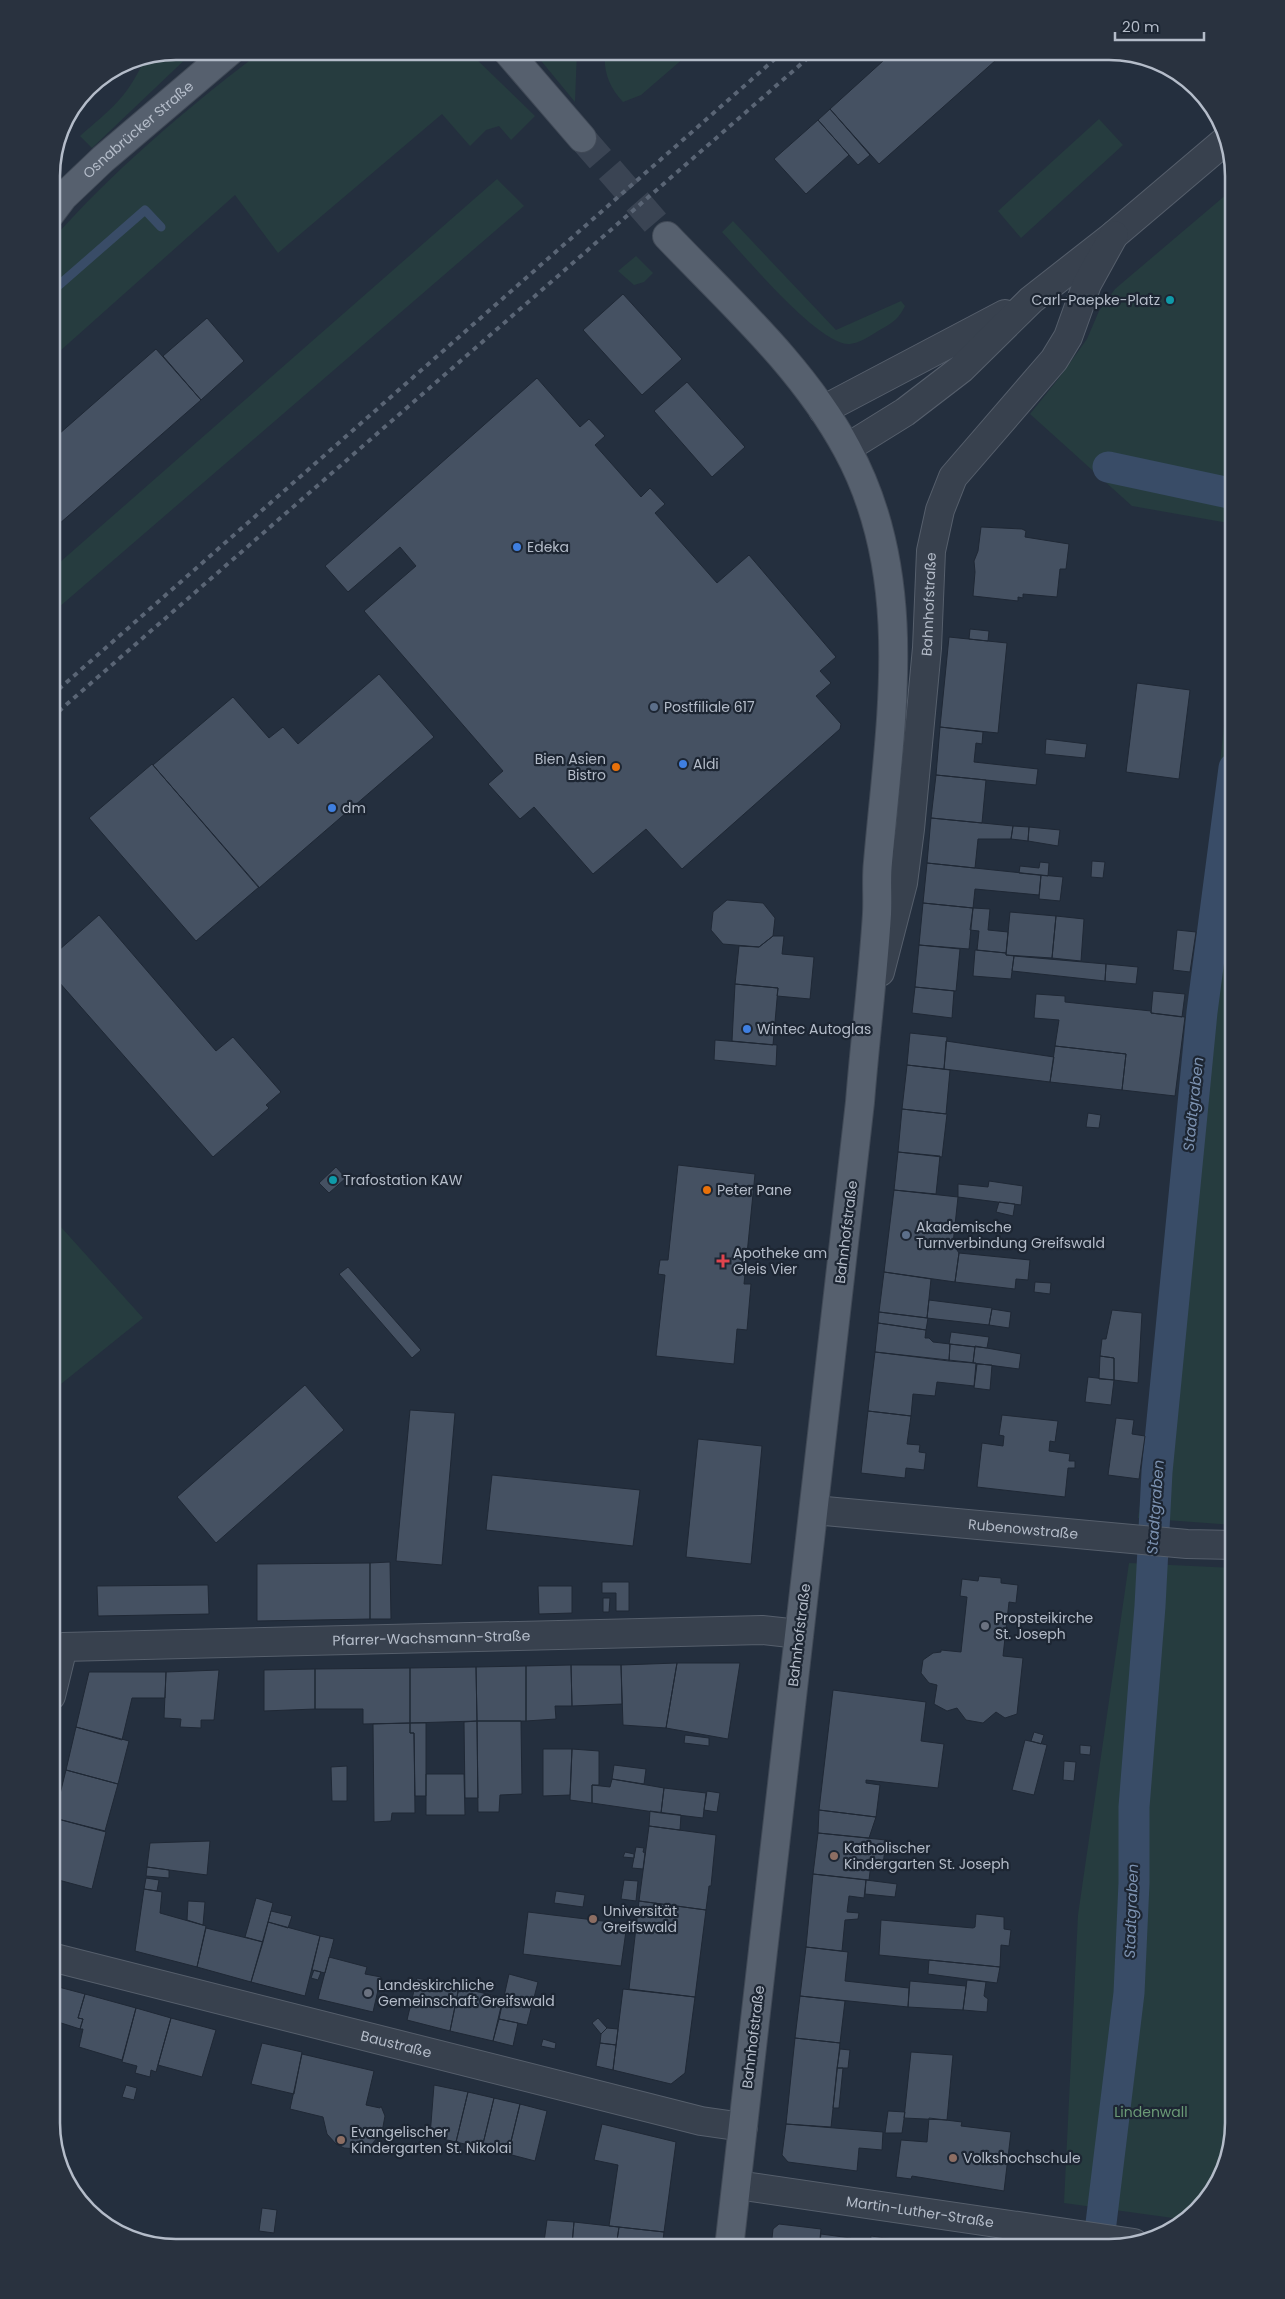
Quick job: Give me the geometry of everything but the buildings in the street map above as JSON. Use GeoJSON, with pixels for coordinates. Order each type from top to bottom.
{"type":"FeatureCollection","features":[{"type":"Feature","properties":{"kind":"main road","name":"Osnabrücker Straße"},"geometry":{"type":"LineString","coordinates":[[60,201],[102,159],[219,60]]}},
{"type":"Feature","properties":{"kind":"main road"},"geometry":{"type":"LineString","coordinates":[[515,60],[582,138]]}},
{"type":"Feature","properties":{"kind":"main road"},"geometry":{"type":"LineString","coordinates":[[667,236],[782,358],[823,410]]}},
{"type":"Feature","properties":{"kind":"main road","name":"Bahnhofstraße"},"geometry":{"type":"LineString","coordinates":[[730,2239],[850,1195],[868,1022],[877,912],[877,866],[894,699],[895,634],[890,588],[877,526],[861,476],[847,448],[823,410]]}},
{"type":"Feature","properties":{"kind":"street","name":"Bahnhofstraße"},"geometry":{"type":"LineString","coordinates":[[847,448],[905,412],[961,369],[1031,300],[1114,235],[1221,145]]}},
{"type":"Feature","properties":{"kind":"street","name":"Bahnhofstraße"},"geometry":{"type":"LineString","coordinates":[[868,1022],[903,883],[927,648],[931,551],[940,510],[954,477],[1054,360],[1068,337],[1087,284],[1114,235]]}},
{"type":"Feature","properties":{"kind":"street","name":"Bahnhofstraße"},"geometry":{"type":"LineString","coordinates":[[823,410],[1031,300]]}},
{"type":"Feature","properties":{"kind":"street","name":"Rubenowstraße"},"geometry":{"type":"LineString","coordinates":[[814,1510],[1055,1530],[1117,1538],[1225,1544]]}},
{"type":"Feature","properties":{"kind":"street","name":"Pfarrer-Wachsmann-Straße"},"geometry":{"type":"LineString","coordinates":[[60,1662],[64,1647],[762,1630],[800,1634]]}},
{"type":"Feature","properties":{"kind":"street","name":"Baustraße"},"geometry":{"type":"LineString","coordinates":[[60,1960],[701,2121],[743,2127]]}},
{"type":"Feature","properties":{"kind":"street","name":"Martin-Luther-Straße"},"geometry":{"type":"LineString","coordinates":[[736,2185],[1111,2239]]}},
{"type":"Feature","properties":{"kind":"green space"},"geometry":{"type":"Polygon","coordinates":[[[185,60],[92,148],[80,136],[118,102],[141,66],[154,62],[185,60]]]}},
{"type":"Feature","properties":{"kind":"green space"},"geometry":{"type":"Polygon","coordinates":[[[251,60],[477,60],[535,116],[511,140],[499,126],[486,130],[470,146],[442,114],[278,253],[235,195],[60,351],[60,231],[100,189],[206,95],[251,60]]]}},
{"type":"Feature","properties":{"kind":"green space"},"geometry":{"type":"Polygon","coordinates":[[[540,60],[577,60],[575,102],[540,60]]]}},
{"type":"Feature","properties":{"kind":"green space"},"geometry":{"type":"Polygon","coordinates":[[[605,60],[682,60],[641,95],[623,102],[611,85],[605,60]]]}},
{"type":"Feature","properties":{"kind":"green space"},"geometry":{"type":"Polygon","coordinates":[[[1099,119],[1123,145],[1021,238],[998,211],[1099,119]]]}},
{"type":"Feature","properties":{"kind":"green space"},"geometry":{"type":"Polygon","coordinates":[[[497,179],[524,206],[60,606],[60,562],[497,179]]]}},
{"type":"Feature","properties":{"kind":"green space"},"geometry":{"type":"Polygon","coordinates":[[[1225,196],[1225,522],[1132,506],[1030,414],[1087,339],[1099,311],[1115,289],[1225,196]]]}},
{"type":"Feature","properties":{"kind":"green space"},"geometry":{"type":"Polygon","coordinates":[[[733,221],[836,330],[901,301],[905,306],[894,321],[865,339],[850,344],[837,341],[820,331],[783,298],[722,232],[733,221]]]}},
{"type":"Feature","properties":{"kind":"green space"},"geometry":{"type":"Polygon","coordinates":[[[636,256],[653,273],[644,282],[634,285],[618,271],[636,256]]]}},
{"type":"Feature","properties":{"kind":"green space"},"geometry":{"type":"Polygon","coordinates":[[[1225,716],[1225,1524],[1138,1518],[1150,1439],[1225,716]]]}},
{"type":"Feature","properties":{"kind":"green space"},"geometry":{"type":"Polygon","coordinates":[[[60,1226],[143,1318],[60,1385],[60,1226]]]}},
{"type":"Feature","properties":{"kind":"green space","name":"Lindenwall"},"geometry":{"type":"Polygon","coordinates":[[[1129,1563],[1225,1568],[1225,2130],[1219,2160],[1213,2174],[1196,2199],[1174,2218],[1064,2203],[1078,1915],[1129,1563]]]}},
{"type":"Feature","properties":{"kind":"waterway"},"geometry":{"type":"LineString","coordinates":[[60,284],[145,210],[161,227]]}},
{"type":"Feature","properties":{"kind":"waterway"},"geometry":{"type":"LineString","coordinates":[[1108,467],[1225,492]]}},
{"type":"Feature","properties":{"kind":"waterway","name":"Stadtgraben"},"geometry":{"type":"LineString","coordinates":[[1099,2239],[1129,1993],[1134,1883],[1134,1807],[1150,1606],[1157,1472],[1202,1012],[1225,837]]}},
{"type":"Feature","properties":{"kind":"tunnel"},"geometry":{"type":"LineString","coordinates":[[582,138],[667,236]]}},
{"type":"Feature","properties":{"kind":"railway"},"geometry":{"type":"LineString","coordinates":[[60,688],[774,60]]}},
{"type":"Feature","properties":{"kind":"railway"},"geometry":{"type":"LineString","coordinates":[[60,710],[806,60]]}},
{"type":"Feature","properties":{"kind":"place","name":"Carl-Paepke-Platz"},"geometry":{"type":"Point","coordinates":[1170,300]}},
{"type":"Feature","properties":{"kind":"place","name":"Edeka"},"geometry":{"type":"Point","coordinates":[517,547]}},
{"type":"Feature","properties":{"kind":"place","name":"Postfiliale 617"},"geometry":{"type":"Point","coordinates":[654,707]}},
{"type":"Feature","properties":{"kind":"place","name":"Aldi"},"geometry":{"type":"Point","coordinates":[683,764]}},
{"type":"Feature","properties":{"kind":"place","name":"Bien Asien Bistro"},"geometry":{"type":"Point","coordinates":[616,767]}},
{"type":"Feature","properties":{"kind":"place","name":"dm"},"geometry":{"type":"Point","coordinates":[332,808]}},
{"type":"Feature","properties":{"kind":"place","name":"Wintec Autoglas"},"geometry":{"type":"Point","coordinates":[747,1029]}},
{"type":"Feature","properties":{"kind":"place","name":"Trafostation KAW"},"geometry":{"type":"Point","coordinates":[333,1180]}},
{"type":"Feature","properties":{"kind":"place","name":"Peter Pane"},"geometry":{"type":"Point","coordinates":[707,1190]}},
{"type":"Feature","properties":{"kind":"place","name":"Akademische Turnverbindung Greifswald"},"geometry":{"type":"Point","coordinates":[906,1235]}},
{"type":"Feature","properties":{"kind":"place","name":"Apotheke am Gleis Vier"},"geometry":{"type":"Point","coordinates":[723,1261]}},
{"type":"Feature","properties":{"kind":"place","name":"Propsteikirche St. Joseph"},"geometry":{"type":"Point","coordinates":[985,1626]}},
{"type":"Feature","properties":{"kind":"place","name":"Katholischer Kindergarten St. Joseph"},"geometry":{"type":"Point","coordinates":[834,1856]}},
{"type":"Feature","properties":{"kind":"place","name":"Universität Greifswald"},"geometry":{"type":"Point","coordinates":[593,1919]}},
{"type":"Feature","properties":{"kind":"place","name":"Landeskirchliche Gemeinschaft Greifswald"},"geometry":{"type":"Point","coordinates":[368,1993]}},
{"type":"Feature","properties":{"kind":"place","name":"Evangelischer Kindergarten St. Nikolai"},"geometry":{"type":"Point","coordinates":[341,2140]}},
{"type":"Feature","properties":{"kind":"place","name":"Volkshochschule"},"geometry":{"type":"Point","coordinates":[953,2158]}}]}
